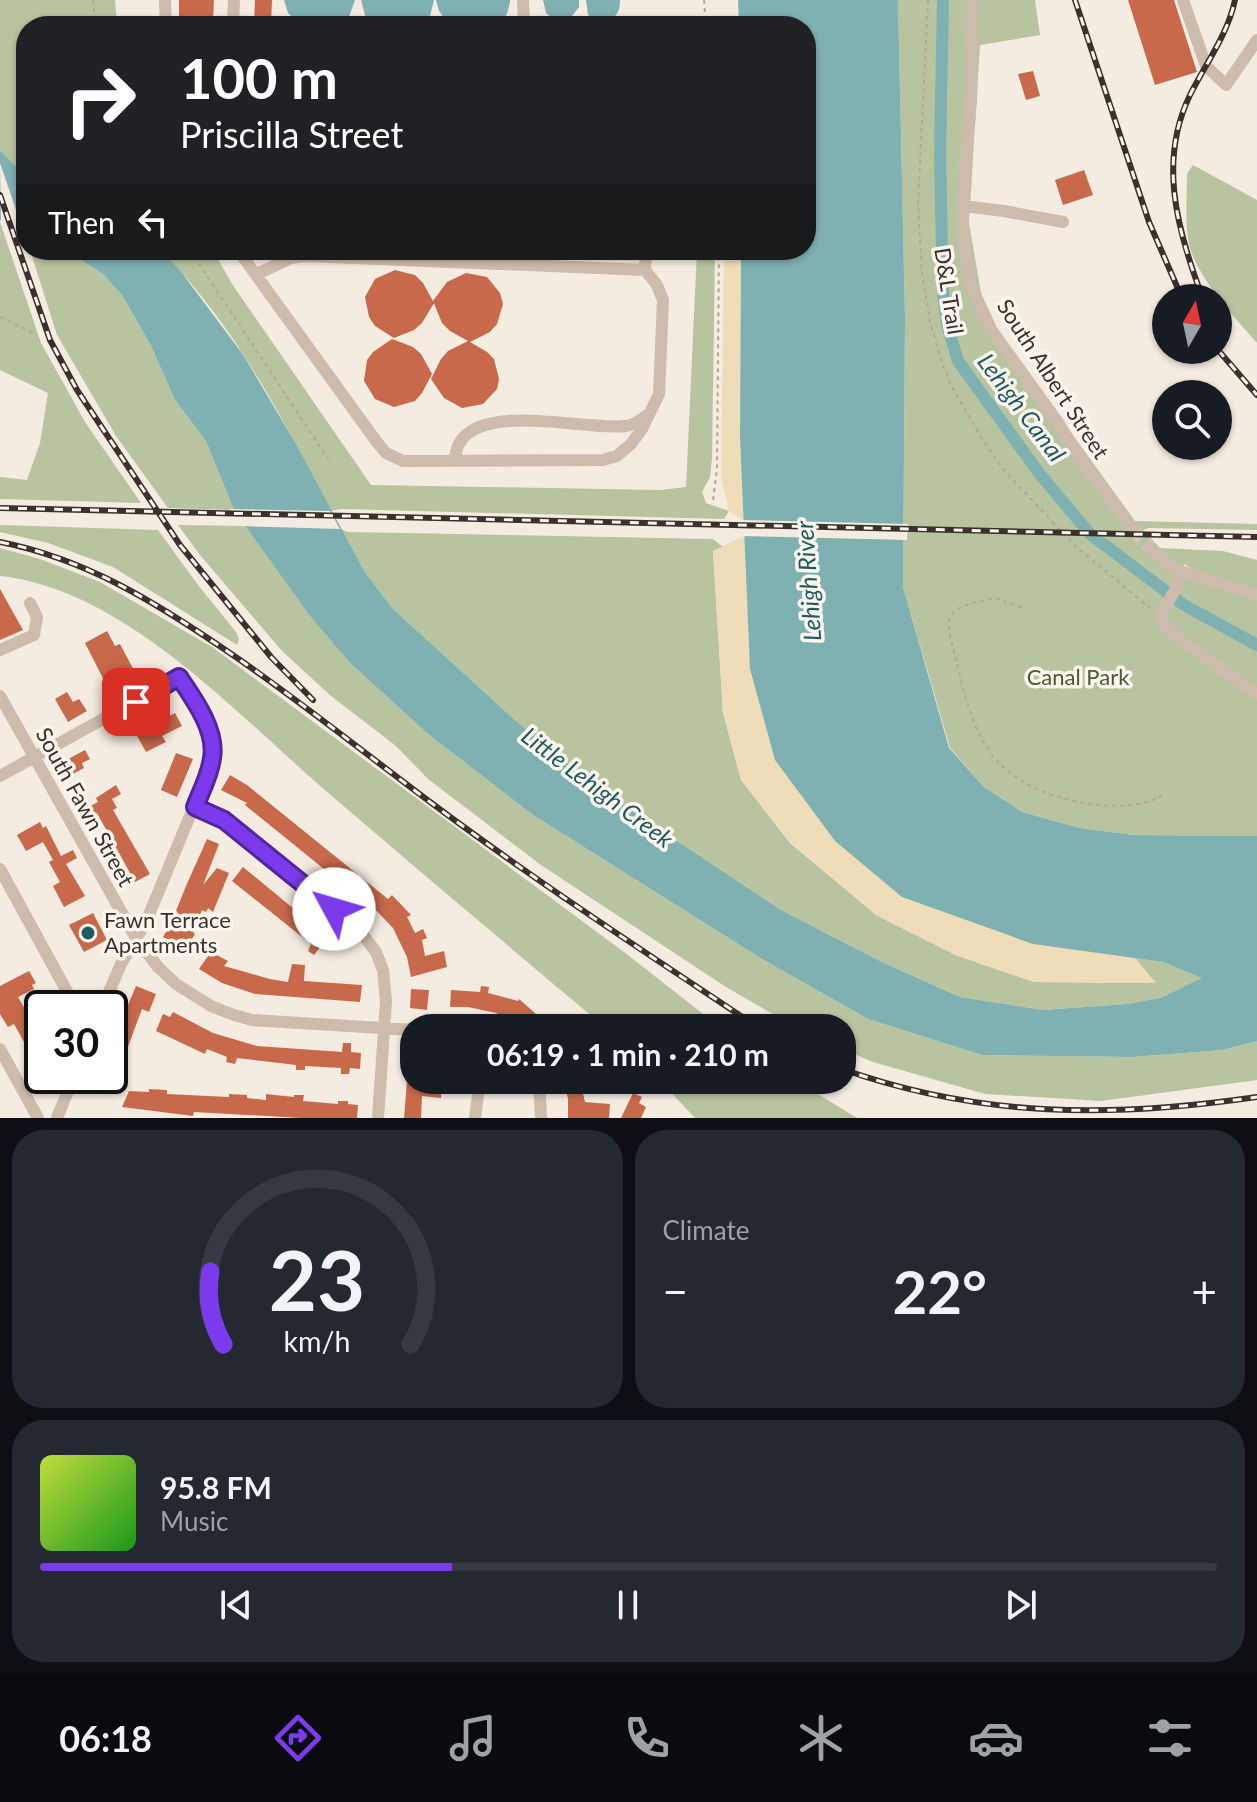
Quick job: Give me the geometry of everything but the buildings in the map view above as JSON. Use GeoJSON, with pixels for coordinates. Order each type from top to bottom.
{"type":"FeatureCollection","features":[{"type":"Feature","properties":{"kind":"street","name":"South Albert Street"},"geometry":{"type":"LineString","coordinates":[[973,0],[971,101],[963,206],[963,238],[970,284],[992,331],[1057,421],[1085,466],[1134,530]]}},
{"type":"Feature","properties":{"kind":"street"},"geometry":{"type":"LineString","coordinates":[[1183,0],[1206,66],[1226,85],[1257,40]]}},
{"type":"Feature","properties":{"kind":"street"},"geometry":{"type":"LineString","coordinates":[[963,206],[1063,222]]}},
{"type":"Feature","properties":{"kind":"street"},"geometry":{"type":"LineString","coordinates":[[246,260],[386,453],[403,461],[603,460],[617,456],[631,444],[659,394],[663,300],[657,285],[645,270],[646,260]]}},
{"type":"Feature","properties":{"kind":"street"},"geometry":{"type":"LineString","coordinates":[[257,274],[287,260]]}},
{"type":"Feature","properties":{"kind":"street"},"geometry":{"type":"LineString","coordinates":[[402,260],[645,270]]}},
{"type":"Feature","properties":{"kind":"street"},"geometry":{"type":"LineString","coordinates":[[455,461],[455,448],[460,441],[485,424],[513,421],[626,426],[651,413]]}},
{"type":"Feature","properties":{"kind":"street"},"geometry":{"type":"LineString","coordinates":[[1150,548],[1176,570],[1257,595]]}},
{"type":"Feature","properties":{"kind":"street"},"geometry":{"type":"LineString","coordinates":[[1176,570],[1176,588],[1159,618],[1173,634],[1257,695]]}},
{"type":"Feature","properties":{"kind":"street"},"geometry":{"type":"LineString","coordinates":[[0,650],[34,635],[37,617],[30,603]]}},
{"type":"Feature","properties":{"kind":"street"},"geometry":{"type":"LineString","coordinates":[[0,776],[179,677],[190,693],[210,732],[213,744],[211,765],[146,922],[110,990]]}},
{"type":"Feature","properties":{"kind":"street","name":"South Fawn Street"},"geometry":{"type":"LineString","coordinates":[[0,696],[136,938],[158,967],[176,984],[211,1006],[252,1020],[400,1030]]}},
{"type":"Feature","properties":{"kind":"street"},"geometry":{"type":"LineString","coordinates":[[195,807],[224,820],[357,927],[367,939],[383,970],[386,1001],[378,1118]]}},
{"type":"Feature","properties":{"kind":"street"},"geometry":{"type":"LineString","coordinates":[[0,869],[66,990]]}},
{"type":"Feature","properties":{"kind":"street"},"geometry":{"type":"LineString","coordinates":[[0,1049],[38,1118]]}},
{"type":"Feature","properties":{"kind":"street"},"geometry":{"type":"LineString","coordinates":[[57,1118],[67,1094]]}},
{"type":"Feature","properties":{"kind":"street"},"geometry":{"type":"LineString","coordinates":[[475,1118],[478,1094]]}},
{"type":"Feature","properties":{"kind":"street"},"geometry":{"type":"LineString","coordinates":[[539,1094],[541,1118]]}},
{"type":"Feature","properties":{"kind":"path","name":"D&L Trail"},"geometry":{"type":"LineString","coordinates":[[928,0],[918,204],[922,273],[936,345],[951,385],[1002,468],[1075,546],[1141,598],[1159,618]]}},
{"type":"Feature","properties":{"kind":"path"},"geometry":{"type":"LineString","coordinates":[[197,260],[328,459]]}},
{"type":"Feature","properties":{"kind":"path"},"geometry":{"type":"LineString","coordinates":[[713,500],[717,469],[719,260]]}},
{"type":"Feature","properties":{"kind":"path"},"geometry":{"type":"LineString","coordinates":[[0,317],[35,334]]}},
{"type":"Feature","properties":{"kind":"path"},"geometry":{"type":"LineString","coordinates":[[1022,608],[996,598],[955,610],[949,620],[949,632],[971,721],[980,740],[1016,778],[1034,790],[1107,806],[1143,805],[1162,796]]}},
{"type":"Feature","properties":{"kind":"green space"},"geometry":{"type":"Polygon","coordinates":[[[0,0],[115,0],[116,16],[16,16],[16,166],[0,150],[0,0]]]}},
{"type":"Feature","properties":{"kind":"green space","name":"Canal Park"},"geometry":{"type":"Polygon","coordinates":[[[898,0],[1035,0],[1040,35],[980,45],[969,223],[981,293],[998,332],[1135,521],[1257,524],[1257,530],[1143,530],[1160,548],[1223,551],[1257,560],[1257,590],[1203,576],[1184,564],[1183,577],[1257,598],[1257,836],[1134,835],[1080,828],[1022,812],[984,787],[950,748],[903,587],[905,317],[898,0]]]}},
{"type":"Feature","properties":{"kind":"green space"},"geometry":{"type":"Polygon","coordinates":[[[1193,165],[1257,200],[1257,343],[1232,315],[1232,284],[1208,284],[1191,251],[1187,222],[1187,174],[1193,165]]]}},
{"type":"Feature","properties":{"kind":"green space"},"geometry":{"type":"Polygon","coordinates":[[[0,222],[41,343],[85,422],[141,503],[0,499],[0,477],[27,480],[40,443],[48,393],[0,370],[0,222]]]}},
{"type":"Feature","properties":{"kind":"green space"},"geometry":{"type":"Polygon","coordinates":[[[33,260],[81,260],[103,274],[122,295],[151,346],[175,400],[206,441],[234,510],[168,508],[116,436],[57,335],[33,260]]]}},
{"type":"Feature","properties":{"kind":"green space"},"geometry":{"type":"Polygon","coordinates":[[[170,260],[219,260],[371,485],[661,490],[686,487],[697,260],[715,260],[712,458],[710,477],[702,492],[706,503],[729,511],[724,519],[330,511],[256,374],[187,278],[170,260]]]}},
{"type":"Feature","properties":{"kind":"green space"},"geometry":{"type":"Polygon","coordinates":[[[0,525],[158,530],[236,632],[239,639],[237,645],[113,567],[48,543],[0,532],[0,525]]]}},
{"type":"Feature","properties":{"kind":"green space"},"geometry":{"type":"Polygon","coordinates":[[[178,525],[246,526],[310,616],[349,662],[428,734],[533,815],[762,959],[868,1019],[982,1055],[1132,1057],[1223,1050],[1257,1041],[1257,1080],[1101,1101],[985,1094],[856,1055],[856,1014],[773,1014],[726,987],[541,865],[428,779],[396,746],[331,696],[282,651],[178,525]]]}},
{"type":"Feature","properties":{"kind":"green space"},"geometry":{"type":"Polygon","coordinates":[[[340,529],[348,532],[713,539],[723,547],[713,551],[723,713],[741,780],[790,843],[876,915],[958,956],[1034,982],[1155,983],[1135,958],[1163,962],[1203,978],[1160,998],[1127,1004],[1043,1010],[960,997],[884,963],[781,910],[602,791],[516,721],[393,609],[364,571],[340,529]]]}},
{"type":"Feature","properties":{"kind":"green space"},"geometry":{"type":"Polygon","coordinates":[[[0,548],[40,559],[100,582],[212,647],[703,1014],[589,1014],[179,662],[92,605],[47,586],[0,576],[0,548]]]}},
{"type":"Feature","properties":{"kind":"green space"},"geometry":{"type":"Polygon","coordinates":[[[672,1094],[818,1094],[857,1118],[695,1118],[672,1094]]]}},
{"type":"Feature","properties":{"kind":"sand"},"geometry":{"type":"Polygon","coordinates":[[[724,260],[741,260],[740,437],[744,521],[729,511],[721,478],[724,260]]]}},
{"type":"Feature","properties":{"kind":"sand"},"geometry":{"type":"Polygon","coordinates":[[[744,536],[750,669],[775,760],[835,841],[1033,944],[1135,958],[1156,983],[1034,982],[958,956],[876,915],[790,842],[741,780],[723,713],[713,551],[744,536]]]}},
{"type":"Feature","properties":{"kind":"water"},"geometry":{"type":"Polygon","coordinates":[[[284,0],[355,0],[349,16],[291,16],[284,0]]]}},
{"type":"Feature","properties":{"kind":"water"},"geometry":{"type":"Polygon","coordinates":[[[361,0],[434,0],[430,16],[365,16],[361,0]]]}},
{"type":"Feature","properties":{"kind":"water"},"geometry":{"type":"Polygon","coordinates":[[[436,0],[510,0],[505,16],[443,16],[436,0]]]}},
{"type":"Feature","properties":{"kind":"water"},"geometry":{"type":"Polygon","coordinates":[[[543,0],[579,0],[579,7],[572,16],[549,16],[543,0]]]}},
{"type":"Feature","properties":{"kind":"water"},"geometry":{"type":"Polygon","coordinates":[[[586,0],[620,0],[615,16],[588,15],[586,0]]]}},
{"type":"Feature","properties":{"kind":"water"},"geometry":{"type":"Polygon","coordinates":[[[738,0],[898,0],[905,317],[903,587],[949,748],[984,787],[1022,812],[1080,828],[1134,835],[1257,836],[1257,1041],[1223,1050],[1132,1057],[982,1055],[868,1019],[762,959],[533,815],[428,734],[349,662],[310,616],[234,510],[206,441],[175,400],[151,346],[122,295],[103,274],[81,260],[170,260],[179,269],[244,356],[296,444],[364,571],[393,609],[516,721],[602,791],[781,910],[884,963],[960,997],[1043,1010],[1127,1004],[1160,998],[1202,978],[1163,962],[1033,944],[902,897],[835,841],[775,760],[750,669],[740,437],[741,260],[816,260],[816,16],[739,16],[738,0]]]}},
{"type":"Feature","properties":{"kind":"water"},"geometry":{"type":"Polygon","coordinates":[[[0,150],[16,166],[16,226],[0,220],[0,150]]]}},
{"type":"Feature","properties":{"kind":"pier"},"geometry":{"type":"Polygon","coordinates":[[[0,163],[16,210],[16,229],[1,225],[0,163]]]}},
{"type":"Feature","properties":{"kind":"pier"},"geometry":{"type":"Polygon","coordinates":[[[229,509],[330,511],[340,529],[241,526],[229,509]]]}},
{"type":"Feature","properties":{"kind":"pier"},"geometry":{"type":"Polygon","coordinates":[[[740,520],[908,524],[907,540],[740,536],[740,520]]]}},
{"type":"Feature","properties":{"kind":"waterway","name":"Lehigh Canal"},"geometry":{"type":"LineString","coordinates":[[943,0],[940,154],[943,293],[947,324],[958,361],[1039,473],[1090,534],[1184,605],[1257,645]]}},
{"type":"Feature","properties":{"kind":"tunnel"},"geometry":{"type":"LineString","coordinates":[[1134,530],[1150,548]]}},
{"type":"Feature","properties":{"kind":"railway"},"geometry":{"type":"LineString","coordinates":[[1075,0],[1149,222],[1176,284]]}},
{"type":"Feature","properties":{"kind":"railway"},"geometry":{"type":"LineString","coordinates":[[1198,284],[1174,192],[1175,143],[1190,95],[1222,37],[1235,0]]}},
{"type":"Feature","properties":{"kind":"railway"},"geometry":{"type":"LineString","coordinates":[[0,195],[16,241]]}},
{"type":"Feature","properties":{"kind":"railway"},"geometry":{"type":"LineString","coordinates":[[22,260],[50,340],[77,390],[180,545],[271,657],[313,700]]}},
{"type":"Feature","properties":{"kind":"railway"},"geometry":{"type":"LineString","coordinates":[[1230,364],[1257,395]]}},
{"type":"Feature","properties":{"kind":"railway"},"geometry":{"type":"LineString","coordinates":[[0,508],[1257,537]]}},
{"type":"Feature","properties":{"kind":"railway"},"geometry":{"type":"LineString","coordinates":[[0,542],[62,559],[91,571],[173,616],[287,694],[500,853],[738,1014]]}},
{"type":"Feature","properties":{"kind":"railway"},"geometry":{"type":"LineString","coordinates":[[856,1073],[945,1097],[1047,1109],[1151,1108],[1257,1097]]}},
{"type":"Feature","properties":{"kind":"place","name":"Fawn Terrace Apartments"},"geometry":{"type":"Point","coordinates":[88,933]}},
{"type":"Feature","properties":{"kind":"route"},"geometry":{"type":"LineString","coordinates":[[136,702],[179,677],[210,732],[213,744],[211,765],[195,807],[224,820],[334,909]]}},
{"type":"Feature","properties":{"kind":"water label","name":"Lehigh River"},"geometry":{"type":"Point","coordinates":[809,581]}},
{"type":"Feature","properties":{"kind":"water label","name":"Little Lehigh Creek"},"geometry":{"type":"Point","coordinates":[597,788]}}]}
